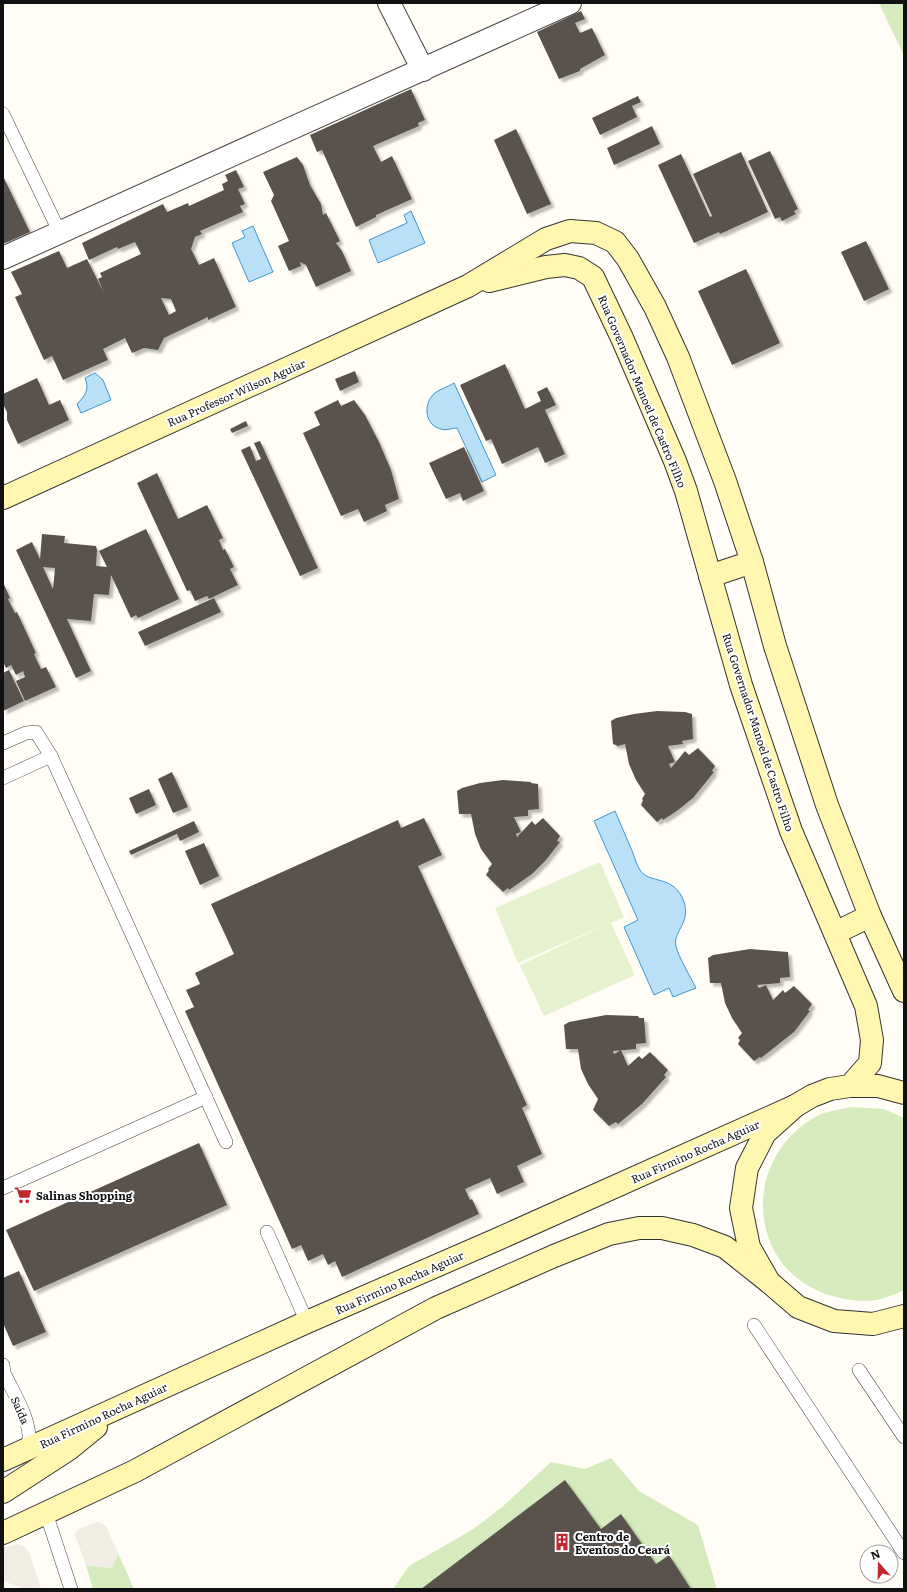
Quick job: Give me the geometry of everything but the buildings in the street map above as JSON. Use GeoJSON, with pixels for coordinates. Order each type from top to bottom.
{"type":"FeatureCollection","features":[{"type":"Feature","properties":{"kind":"street"},"geometry":{"type":"LineString","coordinates":[[389,3],[423,70]]}},
{"type":"Feature","properties":{"kind":"street"},"geometry":{"type":"LineString","coordinates":[[3,258],[570,3]]}},
{"type":"Feature","properties":{"kind":"street"},"geometry":{"type":"LineString","coordinates":[[468,286],[546,239],[570,232],[596,233],[615,242],[628,259],[647,293],[678,357],[725,481],[752,562],[775,646],[827,806],[870,916],[904,992]]}},
{"type":"Feature","properties":{"kind":"street","name":"Rua Governador Manoel de Castro Filho"},"geometry":{"type":"LineString","coordinates":[[468,286],[546,267],[565,265],[579,268],[593,277],[622,338],[675,461],[686,491],[741,685],[791,831],[866,1006],[872,1040],[870,1063],[850,1086]]}},
{"type":"Feature","properties":{"kind":"street","name":"Rua Professor Wilson Aguiar"},"geometry":{"type":"LineString","coordinates":[[3,498],[468,286]]}},
{"type":"Feature","properties":{"kind":"street"},"geometry":{"type":"LineString","coordinates":[[710,576],[752,562]]}},
{"type":"Feature","properties":{"kind":"street"},"geometry":{"type":"LineString","coordinates":[[835,933],[870,916]]}},
{"type":"Feature","properties":{"kind":"street"},"geometry":{"type":"LineString","coordinates":[[769,1282],[749,1247],[741,1208],[747,1168],[765,1133],[795,1106],[812,1096],[830,1089],[850,1086],[878,1086],[904,1092]]}},
{"type":"Feature","properties":{"kind":"street","name":"Rua Firmino Rocha Aguiar"},"geometry":{"type":"LineString","coordinates":[[3,1460],[307,1322],[505,1236],[795,1106]]}},
{"type":"Feature","properties":{"kind":"street"},"geometry":{"type":"LineString","coordinates":[[3,1533],[135,1471],[436,1308],[554,1256],[609,1234],[639,1228],[662,1228],[693,1235],[725,1247],[798,1307],[834,1321],[873,1324],[904,1316]]}},
{"type":"Feature","properties":{"kind":"street"},"geometry":{"type":"LineString","coordinates":[[3,1492],[68,1449],[122,1406]]}},
{"type":"Feature","properties":{"kind":"lane"},"geometry":{"type":"LineString","coordinates":[[3,114],[60,233]]}},
{"type":"Feature","properties":{"kind":"lane"},"geometry":{"type":"LineString","coordinates":[[3,743],[26,733],[36,732],[51,756],[226,1142]]}},
{"type":"Feature","properties":{"kind":"lane"},"geometry":{"type":"LineString","coordinates":[[3,778],[51,756]]}},
{"type":"Feature","properties":{"kind":"lane"},"geometry":{"type":"LineString","coordinates":[[3,1188],[206,1097]]}},
{"type":"Feature","properties":{"kind":"lane"},"geometry":{"type":"LineString","coordinates":[[267,1232],[307,1322]]}},
{"type":"Feature","properties":{"kind":"lane"},"geometry":{"type":"LineString","coordinates":[[754,1325],[904,1553]]}},
{"type":"Feature","properties":{"kind":"lane","name":"Saída"},"geometry":{"type":"LineString","coordinates":[[3,1369],[28,1425],[30,1437],[28,1449]]}},
{"type":"Feature","properties":{"kind":"lane"},"geometry":{"type":"LineString","coordinates":[[859,1370],[904,1437]]}},
{"type":"Feature","properties":{"kind":"lane"},"geometry":{"type":"LineString","coordinates":[[46,1513],[71,1589]]}},
{"type":"Feature","properties":{"kind":"green space"},"geometry":{"type":"Polygon","coordinates":[[[879,3],[904,3],[904,56],[879,3]]]}},
{"type":"Feature","properties":{"kind":"green space"},"geometry":{"type":"Polygon","coordinates":[[[600,862],[624,917],[611,923],[635,975],[544,1016],[520,965],[606,925],[518,963],[495,908],[600,862]]]}},
{"type":"Feature","properties":{"kind":"green space"},"geometry":{"type":"Polygon","coordinates":[[[852,1107],[884,1109],[904,1118],[904,1290],[872,1301],[860,1301],[836,1297],[806,1285],[784,1265],[770,1241],[763,1214],[765,1185],[775,1158],[793,1134],[819,1115],[852,1107]]]}},
{"type":"Feature","properties":{"kind":"green space"},"geometry":{"type":"Polygon","coordinates":[[[611,1458],[639,1491],[698,1525],[717,1589],[691,1589],[669,1555],[656,1564],[621,1514],[601,1529],[565,1480],[421,1589],[393,1589],[409,1566],[472,1530],[501,1508],[551,1462],[585,1469],[611,1458]]]}},
{"type":"Feature","properties":{"kind":"green space"},"geometry":{"type":"Polygon","coordinates":[[[118,1553],[134,1589],[93,1589],[86,1565],[112,1568],[118,1553]]]}},
{"type":"Feature","properties":{"kind":"shaded area"},"geometry":{"type":"Polygon","coordinates":[[[96,1522],[102,1523],[106,1526],[118,1553],[112,1568],[86,1565],[76,1538],[75,1534],[79,1529],[96,1522]]]}},
{"type":"Feature","properties":{"kind":"shaded area"},"geometry":{"type":"Polygon","coordinates":[[[17,1544],[24,1546],[29,1552],[41,1589],[25,1589],[3,1581],[3,1548],[17,1544]]]}},
{"type":"Feature","properties":{"kind":"water"},"geometry":{"type":"Polygon","coordinates":[[[411,211],[425,243],[378,263],[369,240],[407,223],[404,215],[411,211]]]}},
{"type":"Feature","properties":{"kind":"water"},"geometry":{"type":"Polygon","coordinates":[[[253,226],[273,272],[249,282],[232,243],[245,237],[242,231],[253,226]]]}},
{"type":"Feature","properties":{"kind":"water"},"geometry":{"type":"Polygon","coordinates":[[[95,373],[103,380],[111,400],[81,413],[77,404],[87,389],[85,378],[95,373]]]}},
{"type":"Feature","properties":{"kind":"water"},"geometry":{"type":"Polygon","coordinates":[[[454,383],[496,475],[482,482],[457,428],[445,430],[441,429],[432,424],[429,420],[427,410],[429,400],[439,390],[454,383]]]}},
{"type":"Feature","properties":{"kind":"water"},"geometry":{"type":"Polygon","coordinates":[[[615,811],[640,870],[649,877],[672,885],[682,897],[685,906],[686,913],[677,936],[676,946],[696,988],[673,997],[669,988],[654,995],[624,927],[638,920],[594,821],[615,811]]]}},
{"type":"Feature","properties":{"kind":"place","name":"Salinas Shopping"},"geometry":{"type":"Point","coordinates":[23,1195]}},
{"type":"Feature","properties":{"kind":"place","name":"Centro de Eventos do Ceará"},"geometry":{"type":"Point","coordinates":[562,1542]}}]}
